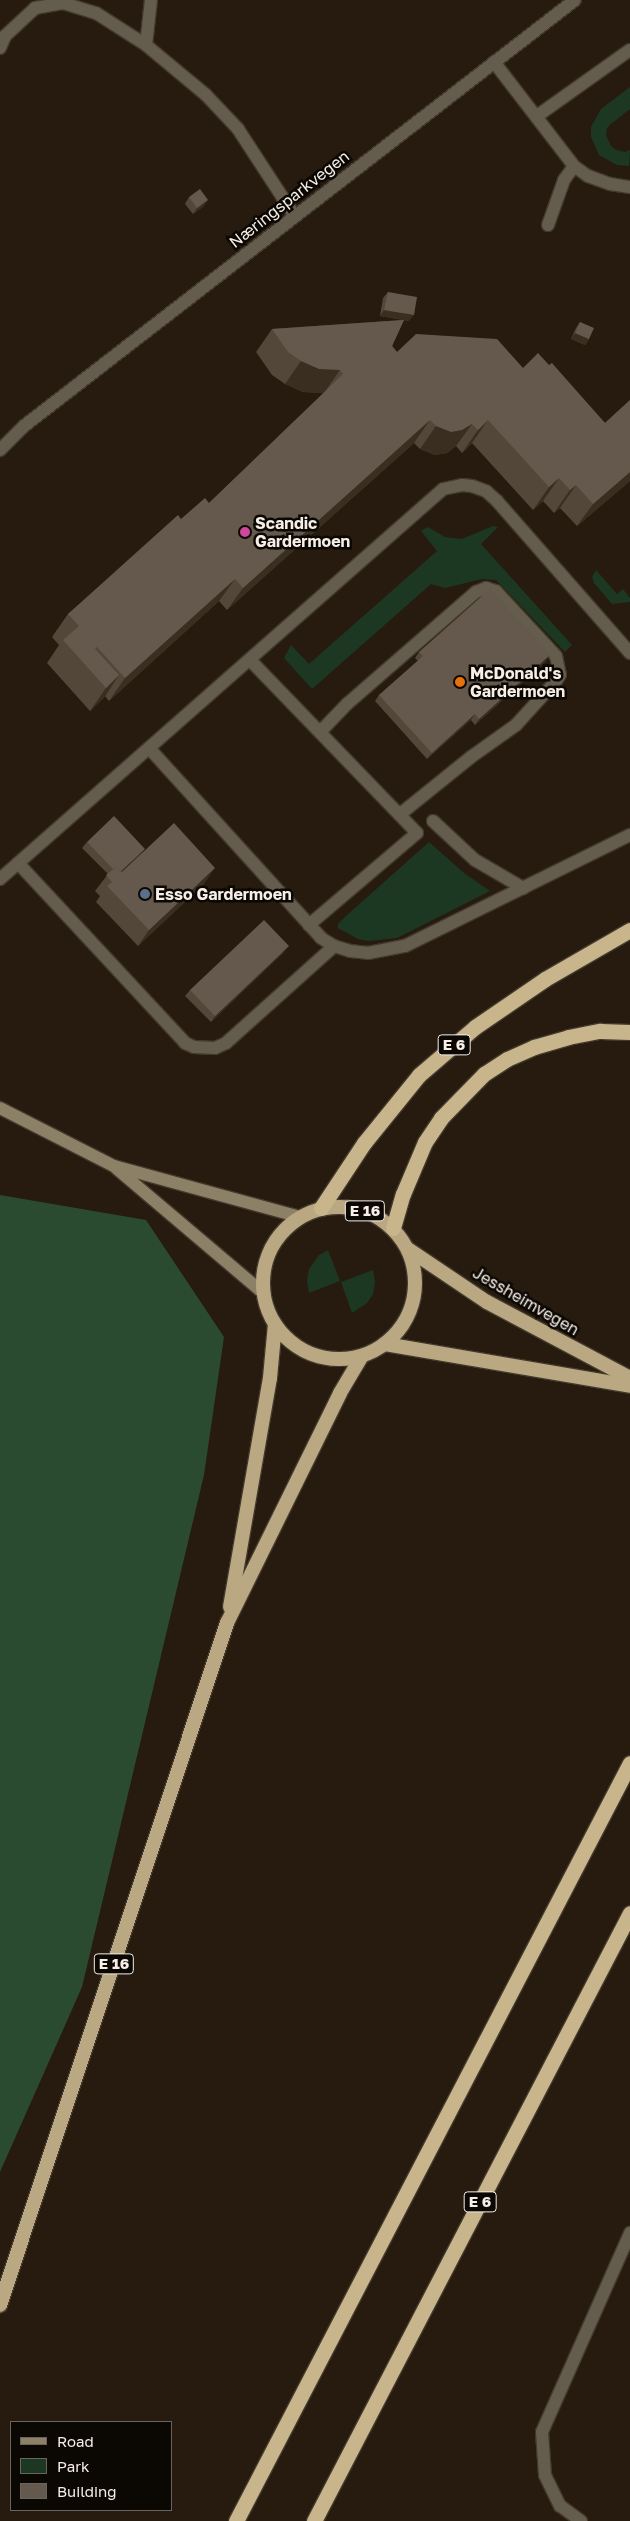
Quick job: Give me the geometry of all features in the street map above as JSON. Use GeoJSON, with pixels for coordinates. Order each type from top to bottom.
{"type":"FeatureCollection","features":[{"type":"Feature","properties":{"kind":"highway","name":"E 6"},"geometry":{"type":"LineString","coordinates":[[321,1208],[364,1143],[419,1075],[475,1027],[545,979],[630,930]]}},
{"type":"Feature","properties":{"kind":"highway","name":"E 6"},"geometry":{"type":"LineString","coordinates":[[393,1228],[403,1194],[425,1142],[447,1111],[484,1074],[507,1059],[542,1044],[600,1031],[630,1032]]}},
{"type":"Feature","properties":{"kind":"highway","name":"E 16"},"geometry":{"type":"LineString","coordinates":[[347,1206],[372,1213],[393,1228],[408,1249],[415,1269],[416,1290],[412,1304],[400,1329],[385,1344],[362,1356],[337,1360],[313,1354],[292,1342],[275,1324],[267,1309],[263,1293],[264,1271],[270,1249],[282,1231],[300,1217],[321,1208],[347,1206]]}},
{"type":"Feature","properties":{"kind":"highway","name":"Jessheimvegen"},"geometry":{"type":"LineString","coordinates":[[408,1249],[487,1302],[630,1378]]}},
{"type":"Feature","properties":{"kind":"highway","name":"E 16"},"geometry":{"type":"LineString","coordinates":[[227,1623],[270,1378],[275,1324]]}},
{"type":"Feature","properties":{"kind":"highway"},"geometry":{"type":"LineString","coordinates":[[385,1344],[630,1386]]}},
{"type":"Feature","properties":{"kind":"highway","name":"E 16"},"geometry":{"type":"LineString","coordinates":[[0,2305],[227,1623],[340,1394],[362,1356]]}},
{"type":"Feature","properties":{"kind":"highway"},"geometry":{"type":"LineString","coordinates":[[236,2521],[630,1762]]}},
{"type":"Feature","properties":{"kind":"highway","name":"E 6"},"geometry":{"type":"LineString","coordinates":[[314,2521],[630,1913]]}},
{"type":"Feature","properties":{"kind":"main road"},"geometry":{"type":"LineString","coordinates":[[0,1108],[114,1166],[300,1217]]}},
{"type":"Feature","properties":{"kind":"main road"},"geometry":{"type":"LineString","coordinates":[[114,1166],[263,1293]]}},
{"type":"Feature","properties":{"kind":"street"},"geometry":{"type":"LineString","coordinates":[[146,45],[151,0]]}},
{"type":"Feature","properties":{"kind":"street","name":"Næringsparkvegen"},"geometry":{"type":"LineString","coordinates":[[0,450],[24,426],[294,215],[575,0]]}},
{"type":"Feature","properties":{"kind":"street"},"geometry":{"type":"LineString","coordinates":[[0,48],[5,36],[32,4],[62,4],[96,13],[146,45],[206,95],[238,129],[294,215]]}},
{"type":"Feature","properties":{"kind":"street"},"geometry":{"type":"LineString","coordinates":[[537,116],[630,50]]}},
{"type":"Feature","properties":{"kind":"street"},"geometry":{"type":"LineString","coordinates":[[494,62],[574,166],[588,176],[610,184],[630,187]]}},
{"type":"Feature","properties":{"kind":"street"},"geometry":{"type":"LineString","coordinates":[[548,226],[564,180],[574,166]]}},
{"type":"Feature","properties":{"kind":"street","name":"Næringsparkvegen"},"geometry":{"type":"LineString","coordinates":[[0,437],[24,426]]}},
{"type":"Feature","properties":{"kind":"street"},"geometry":{"type":"LineString","coordinates":[[0,879],[443,488],[462,485],[486,491],[497,501],[630,653]]}},
{"type":"Feature","properties":{"kind":"street"},"geometry":{"type":"LineString","coordinates":[[320,732],[348,704],[476,592],[486,588],[496,591],[556,656],[560,675],[556,682],[516,725],[471,757],[398,815]]}},
{"type":"Feature","properties":{"kind":"street"},"geometry":{"type":"LineString","coordinates":[[250,660],[417,833],[309,925]]}},
{"type":"Feature","properties":{"kind":"street"},"geometry":{"type":"LineString","coordinates":[[149,748],[322,938],[334,946],[368,953],[405,946],[630,835]]}},
{"type":"Feature","properties":{"kind":"street"},"geometry":{"type":"LineString","coordinates":[[434,821],[475,860],[523,888]]}},
{"type":"Feature","properties":{"kind":"street"},"geometry":{"type":"LineString","coordinates":[[18,864],[186,1043],[194,1047],[215,1048],[226,1043],[334,946]]}},
{"type":"Feature","properties":{"kind":"street"},"geometry":{"type":"LineString","coordinates":[[581,2521],[560,2506],[545,2475],[542,2432],[630,2233]]}},
{"type":"Feature","properties":{"kind":"green space"},"geometry":{"type":"Polygon","coordinates":[[[630,87],[630,109],[607,128],[606,135],[611,146],[616,150],[625,152],[630,150],[629,166],[617,165],[599,155],[591,137],[591,127],[601,109],[630,87]]]}},
{"type":"Feature","properties":{"kind":"green space"},"geometry":{"type":"Polygon","coordinates":[[[493,526],[498,527],[481,544],[572,645],[565,652],[496,580],[482,579],[445,588],[431,584],[312,689],[284,658],[291,645],[309,664],[437,551],[421,531],[428,527],[445,537],[462,539],[493,526]]]}},
{"type":"Feature","properties":{"kind":"green space"},"geometry":{"type":"Polygon","coordinates":[[[596,570],[617,594],[623,589],[630,598],[630,602],[612,604],[594,583],[592,577],[596,570]]]}},
{"type":"Feature","properties":{"kind":"green space"},"geometry":{"type":"Polygon","coordinates":[[[429,842],[464,873],[490,891],[397,938],[368,941],[358,939],[338,928],[338,924],[346,916],[429,842]]]}},
{"type":"Feature","properties":{"kind":"green space"},"geometry":{"type":"Polygon","coordinates":[[[0,1195],[146,1220],[224,1337],[204,1475],[82,1987],[0,2172],[0,1195]]]}},
{"type":"Feature","properties":{"kind":"green space"},"geometry":{"type":"Polygon","coordinates":[[[328,1250],[340,1281],[309,1293],[307,1280],[309,1269],[319,1255],[328,1250]]]}},
{"type":"Feature","properties":{"kind":"green space"},"geometry":{"type":"Polygon","coordinates":[[[373,1270],[375,1282],[373,1294],[367,1303],[352,1313],[341,1282],[373,1270]]]}},
{"type":"Feature","properties":{"kind":"building"},"geometry":{"type":"Polygon","coordinates":[[[200,189],[208,200],[197,208],[189,197],[200,189]]]}},
{"type":"Feature","properties":{"kind":"building"},"geometry":{"type":"Polygon","coordinates":[[[388,292],[417,297],[414,315],[384,310],[388,292]]]}},
{"type":"Feature","properties":{"kind":"building","name":"Scandic Gardermoen"},"geometry":{"type":"Polygon","coordinates":[[[404,320],[392,346],[397,352],[416,334],[497,339],[523,368],[538,353],[549,365],[552,363],[605,423],[630,400],[630,472],[593,504],[576,485],[570,490],[559,478],[549,487],[488,420],[478,430],[472,424],[462,430],[451,432],[436,426],[430,420],[243,588],[235,579],[125,678],[97,647],[95,649],[119,675],[106,688],[63,640],[79,626],[68,614],[178,515],[181,519],[205,498],[209,503],[343,374],[340,370],[319,369],[301,361],[288,352],[272,329],[404,320]]]}},
{"type":"Feature","properties":{"kind":"building"},"geometry":{"type":"Polygon","coordinates":[[[580,322],[594,328],[589,339],[575,333],[580,322]]]}},
{"type":"Feature","properties":{"kind":"building","name":"McDonald's Gardermoen"},"geometry":{"type":"Polygon","coordinates":[[[490,589],[550,655],[479,719],[475,714],[432,753],[379,695],[423,656],[419,652],[490,589]]]}},
{"type":"Feature","properties":{"kind":"building"},"geometry":{"type":"Polygon","coordinates":[[[114,816],[145,849],[121,871],[116,867],[113,869],[87,842],[114,816]]]}},
{"type":"Feature","properties":{"kind":"building","name":"Esso Gardermoen"},"geometry":{"type":"Polygon","coordinates":[[[174,823],[215,868],[149,930],[107,886],[112,882],[106,875],[116,867],[122,872],[174,823]]]}},
{"type":"Feature","properties":{"kind":"building"},"geometry":{"type":"Polygon","coordinates":[[[264,920],[289,946],[215,1016],[190,990],[264,920]]]}},
{"type":"Feature","properties":{"kind":"place","name":"Scandic Gardermoen"},"geometry":{"type":"Point","coordinates":[245,532]}},
{"type":"Feature","properties":{"kind":"place","name":"McDonald's Gardermoen"},"geometry":{"type":"Point","coordinates":[460,682]}},
{"type":"Feature","properties":{"kind":"place","name":"Esso Gardermoen"},"geometry":{"type":"Point","coordinates":[145,894]}}]}
